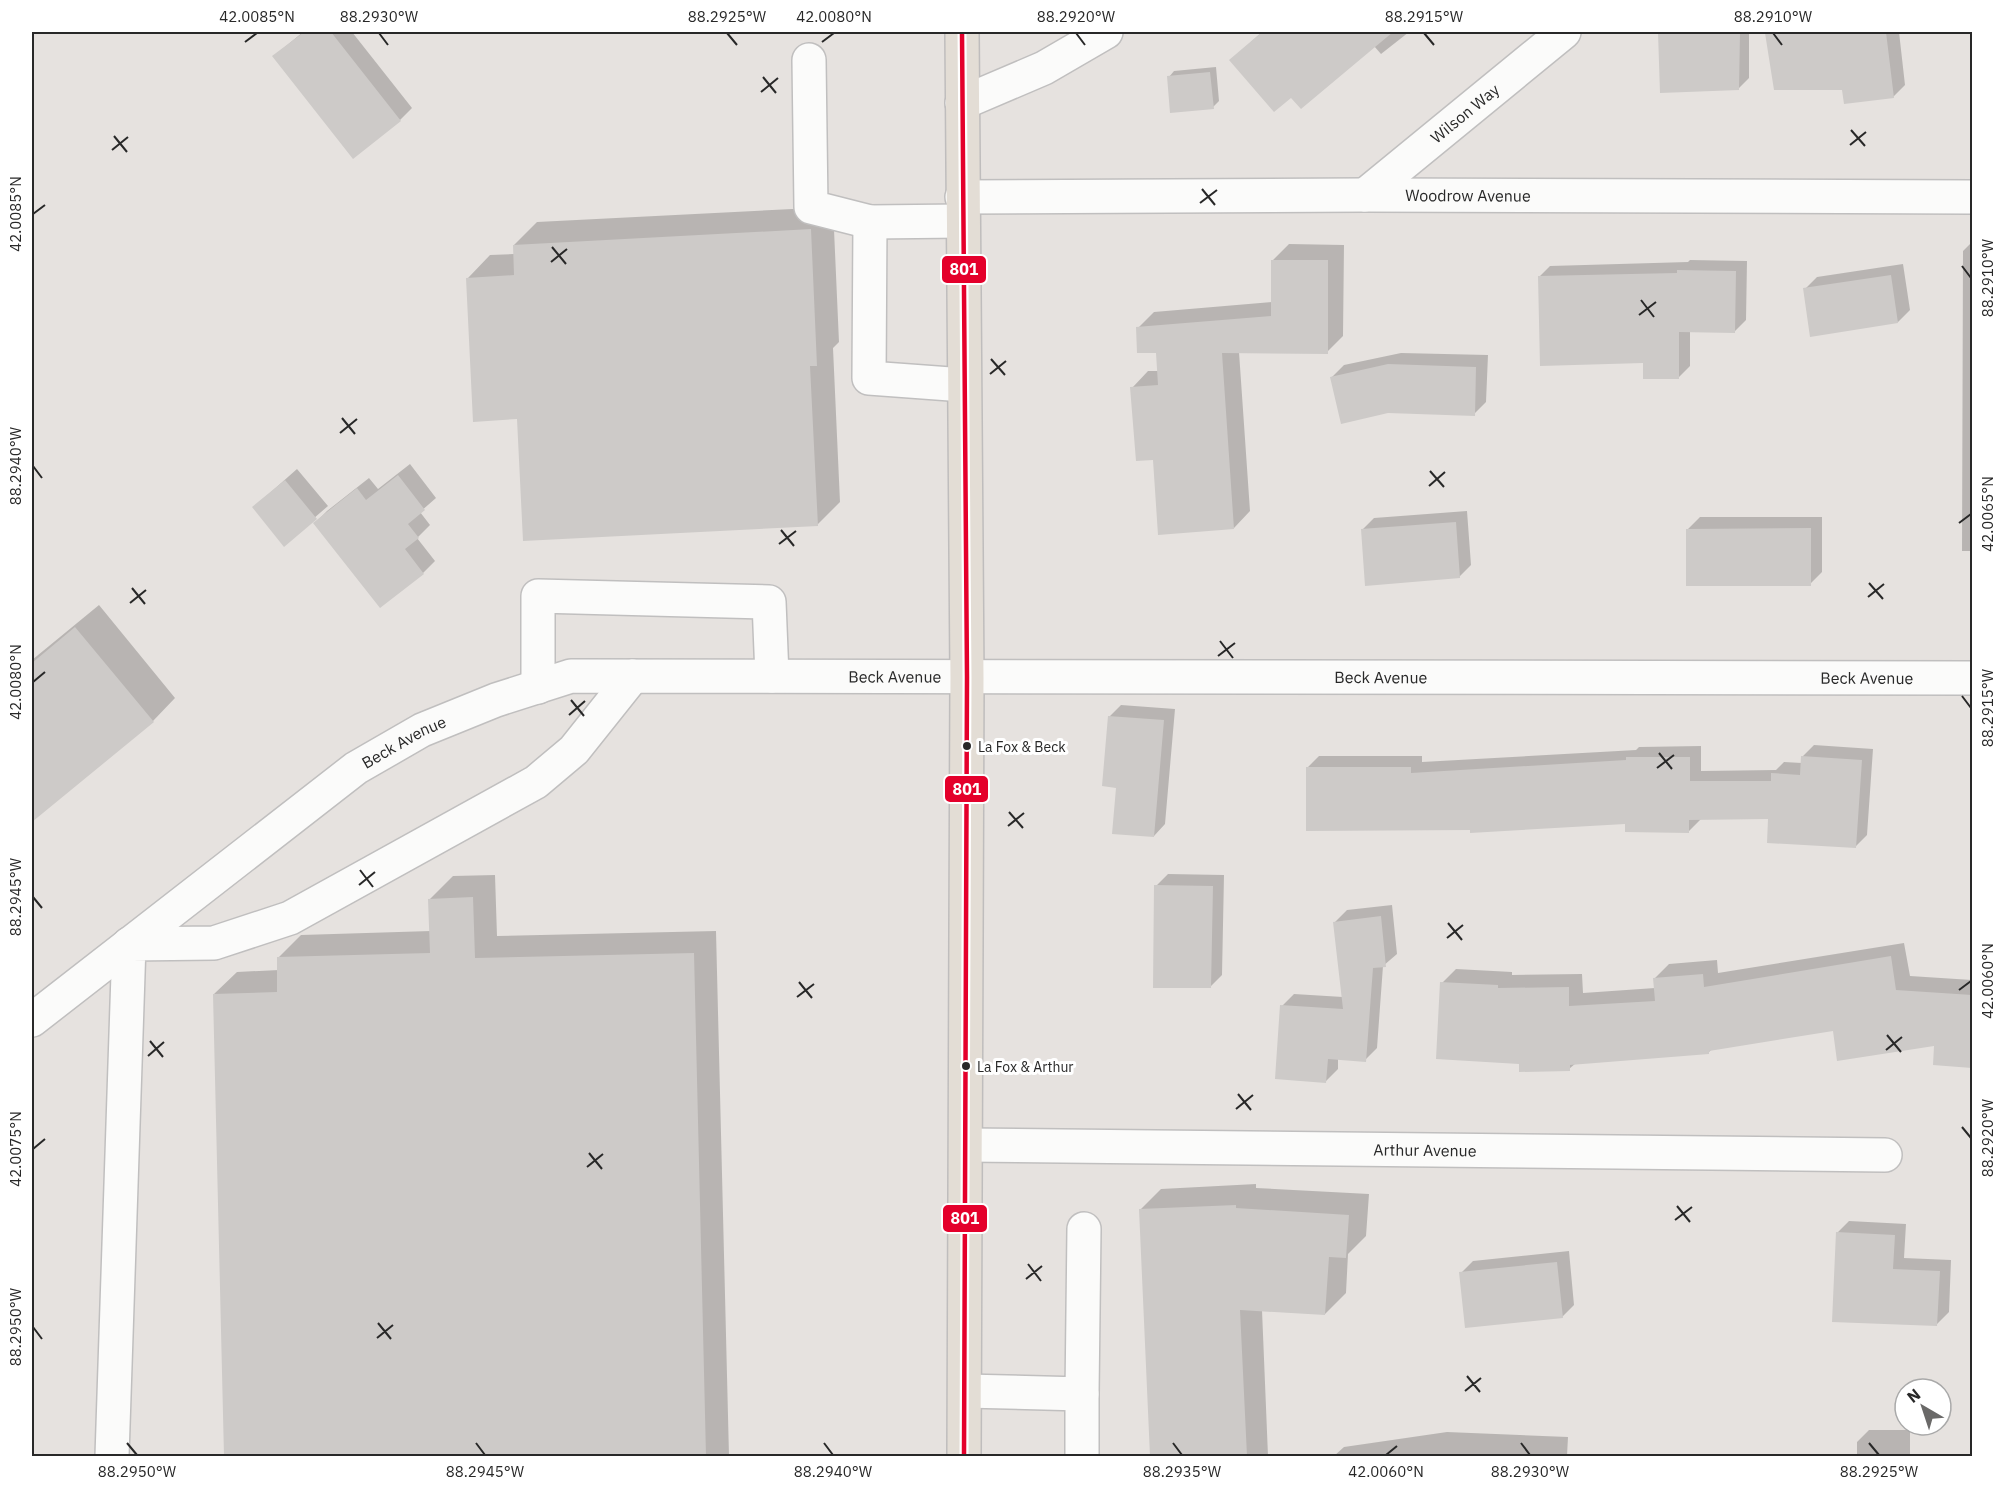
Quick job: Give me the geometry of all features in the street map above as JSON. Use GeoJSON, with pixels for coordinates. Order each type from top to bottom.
{"type":"FeatureCollection","features":[{"type":"Feature","properties":{"kind":"main road"},"geometry":{"type":"LineString","coordinates":[[962,32],[966,677],[964,1456]]}},
{"type":"Feature","properties":{"kind":"street"},"geometry":{"type":"LineString","coordinates":[[962,103],[1044,68],[1106,32]]}},
{"type":"Feature","properties":{"kind":"street","name":"Wilson Way"},"geometry":{"type":"LineString","coordinates":[[1365,195],[1564,32]]}},
{"type":"Feature","properties":{"kind":"street","name":"Woodrow Avenue"},"geometry":{"type":"LineString","coordinates":[[809,60],[811,207],[870,222],[962,209],[1365,195],[1972,197]]}},
{"type":"Feature","properties":{"kind":"street"},"geometry":{"type":"LineString","coordinates":[[870,222],[868,378],[964,385]]}},
{"type":"Feature","properties":{"kind":"street"},"geometry":{"type":"LineString","coordinates":[[538,687],[538,596],[769,602],[772,676]]}},
{"type":"Feature","properties":{"kind":"street","name":"Beck Avenue"},"geometry":{"type":"LineString","coordinates":[[32,1020],[356,768],[422,730],[496,700],[571,676],[1972,678]]}},
{"type":"Feature","properties":{"kind":"street"},"geometry":{"type":"LineString","coordinates":[[112,1456],[129,944],[214,943],[290,918],[536,782],[574,750],[633,676]]}},
{"type":"Feature","properties":{"kind":"street","name":"Arthur Avenue"},"geometry":{"type":"LineString","coordinates":[[966,1145],[1885,1155]]}},
{"type":"Feature","properties":{"kind":"street"},"geometry":{"type":"LineString","coordinates":[[1082,1456],[1084,1229]]}},
{"type":"Feature","properties":{"kind":"street"},"geometry":{"type":"LineString","coordinates":[[965,1391],[1082,1394]]}},
{"type":"Feature","properties":{"kind":"building"},"geometry":{"type":"Polygon","coordinates":[[[304,32],[331,32],[401,121],[353,159],[272,56],[304,32]]]}},
{"type":"Feature","properties":{"kind":"building"},"geometry":{"type":"Polygon","coordinates":[[[1262,32],[1393,32],[1301,109],[1291,98],[1274,112],[1229,60],[1262,32]]]}},
{"type":"Feature","properties":{"kind":"building"},"geometry":{"type":"Polygon","coordinates":[[[1658,32],[1740,33],[1739,90],[1660,93],[1658,32]]]}},
{"type":"Feature","properties":{"kind":"building"},"geometry":{"type":"Polygon","coordinates":[[[1886,32],[1894,98],[1844,104],[1842,90],[1774,90],[1765,33],[1886,32]]]}},
{"type":"Feature","properties":{"kind":"building"},"geometry":{"type":"Polygon","coordinates":[[[1210,72],[1214,109],[1170,113],[1167,76],[1210,72]]]}},
{"type":"Feature","properties":{"kind":"building"},"geometry":{"type":"Polygon","coordinates":[[[811,229],[817,366],[810,366],[818,526],[523,541],[517,419],[473,422],[466,278],[514,275],[513,245],[811,229]]]}},
{"type":"Feature","properties":{"kind":"building"},"geometry":{"type":"Polygon","coordinates":[[[1271,260],[1328,260],[1328,354],[1222,353],[1234,529],[1158,535],[1153,460],[1136,461],[1130,387],[1158,385],[1156,353],[1137,353],[1136,327],[1271,316],[1271,260]]]}},
{"type":"Feature","properties":{"kind":"building"},"geometry":{"type":"Polygon","coordinates":[[[1677,270],[1736,271],[1735,333],[1679,332],[1679,379],[1643,379],[1643,363],[1540,366],[1538,276],[1677,273],[1677,270]]]}},
{"type":"Feature","properties":{"kind":"building"},"geometry":{"type":"Polygon","coordinates":[[[1891,275],[1898,323],[1810,337],[1803,288],[1891,275]]]}},
{"type":"Feature","properties":{"kind":"building"},"geometry":{"type":"Polygon","coordinates":[[[1388,364],[1476,367],[1475,416],[1388,413],[1341,424],[1330,377],[1388,364]]]}},
{"type":"Feature","properties":{"kind":"building"},"geometry":{"type":"Polygon","coordinates":[[[398,475],[425,510],[408,524],[419,538],[405,549],[424,574],[380,608],[313,523],[357,488],[366,500],[398,475]]]}},
{"type":"Feature","properties":{"kind":"building"},"geometry":{"type":"Polygon","coordinates":[[[285,480],[317,519],[284,547],[252,507],[285,480]]]}},
{"type":"Feature","properties":{"kind":"building"},"geometry":{"type":"Polygon","coordinates":[[[1456,522],[1460,578],[1365,586],[1361,529],[1456,522]]]}},
{"type":"Feature","properties":{"kind":"building"},"geometry":{"type":"Polygon","coordinates":[[[1811,528],[1811,586],[1686,586],[1686,529],[1811,528]]]}},
{"type":"Feature","properties":{"kind":"building"},"geometry":{"type":"Polygon","coordinates":[[[75,627],[154,722],[32,822],[32,663],[75,627]]]}},
{"type":"Feature","properties":{"kind":"building"},"geometry":{"type":"Polygon","coordinates":[[[1108,716],[1164,720],[1154,837],[1112,834],[1116,788],[1102,786],[1108,716]]]}},
{"type":"Feature","properties":{"kind":"building"},"geometry":{"type":"Polygon","coordinates":[[[1801,756],[1862,760],[1856,848],[1767,843],[1768,819],[1689,820],[1689,833],[1625,832],[1625,824],[1470,833],[1470,830],[1306,831],[1306,767],[1411,767],[1411,773],[1626,760],[1626,757],[1690,757],[1690,781],[1771,781],[1771,773],[1800,775],[1801,756]]]}},
{"type":"Feature","properties":{"kind":"building"},"geometry":{"type":"Polygon","coordinates":[[[1154,885],[1213,886],[1211,988],[1153,988],[1154,885]]]}},
{"type":"Feature","properties":{"kind":"building"},"geometry":{"type":"Polygon","coordinates":[[[473,897],[475,958],[694,953],[706,1456],[224,1456],[213,994],[277,992],[277,957],[430,953],[428,899],[473,897]]]}},
{"type":"Feature","properties":{"kind":"building"},"geometry":{"type":"Polygon","coordinates":[[[1381,916],[1386,967],[1373,968],[1366,1062],[1328,1059],[1326,1083],[1275,1079],[1280,1005],[1343,1009],[1333,922],[1381,916]]]}},
{"type":"Feature","properties":{"kind":"building"},"geometry":{"type":"Polygon","coordinates":[[[1891,956],[1896,990],[1972,995],[1972,1068],[1933,1065],[1934,1046],[1837,1061],[1833,1031],[1709,1051],[1709,1054],[1570,1065],[1570,1071],[1519,1072],[1519,1064],[1436,1059],[1440,982],[1498,985],[1498,988],[1569,987],[1569,1006],[1655,1001],[1653,978],[1703,974],[1704,987],[1891,956]]]}},
{"type":"Feature","properties":{"kind":"building"},"geometry":{"type":"Polygon","coordinates":[[[1236,1205],[1236,1208],[1349,1215],[1346,1258],[1329,1257],[1325,1315],[1240,1310],[1247,1456],[1150,1456],[1139,1209],[1236,1205]]]}},
{"type":"Feature","properties":{"kind":"building"},"geometry":{"type":"Polygon","coordinates":[[[1836,1232],[1895,1235],[1893,1269],[1940,1271],[1937,1326],[1832,1322],[1836,1232]]]}},
{"type":"Feature","properties":{"kind":"building"},"geometry":{"type":"Polygon","coordinates":[[[1557,1262],[1563,1318],[1465,1328],[1459,1272],[1557,1262]]]}},
{"type":"Feature","properties":{"kind":"transit line","name":"801"},"geometry":{"type":"LineString","coordinates":[[962,32],[967,677],[964,1456]]}},
{"type":"Feature","properties":{"kind":"place","name":"La Fox & Beck"},"geometry":{"type":"Point","coordinates":[967,746]}},
{"type":"Feature","properties":{"kind":"place","name":"La Fox & Arthur"},"geometry":{"type":"Point","coordinates":[966,1066]}}]}
